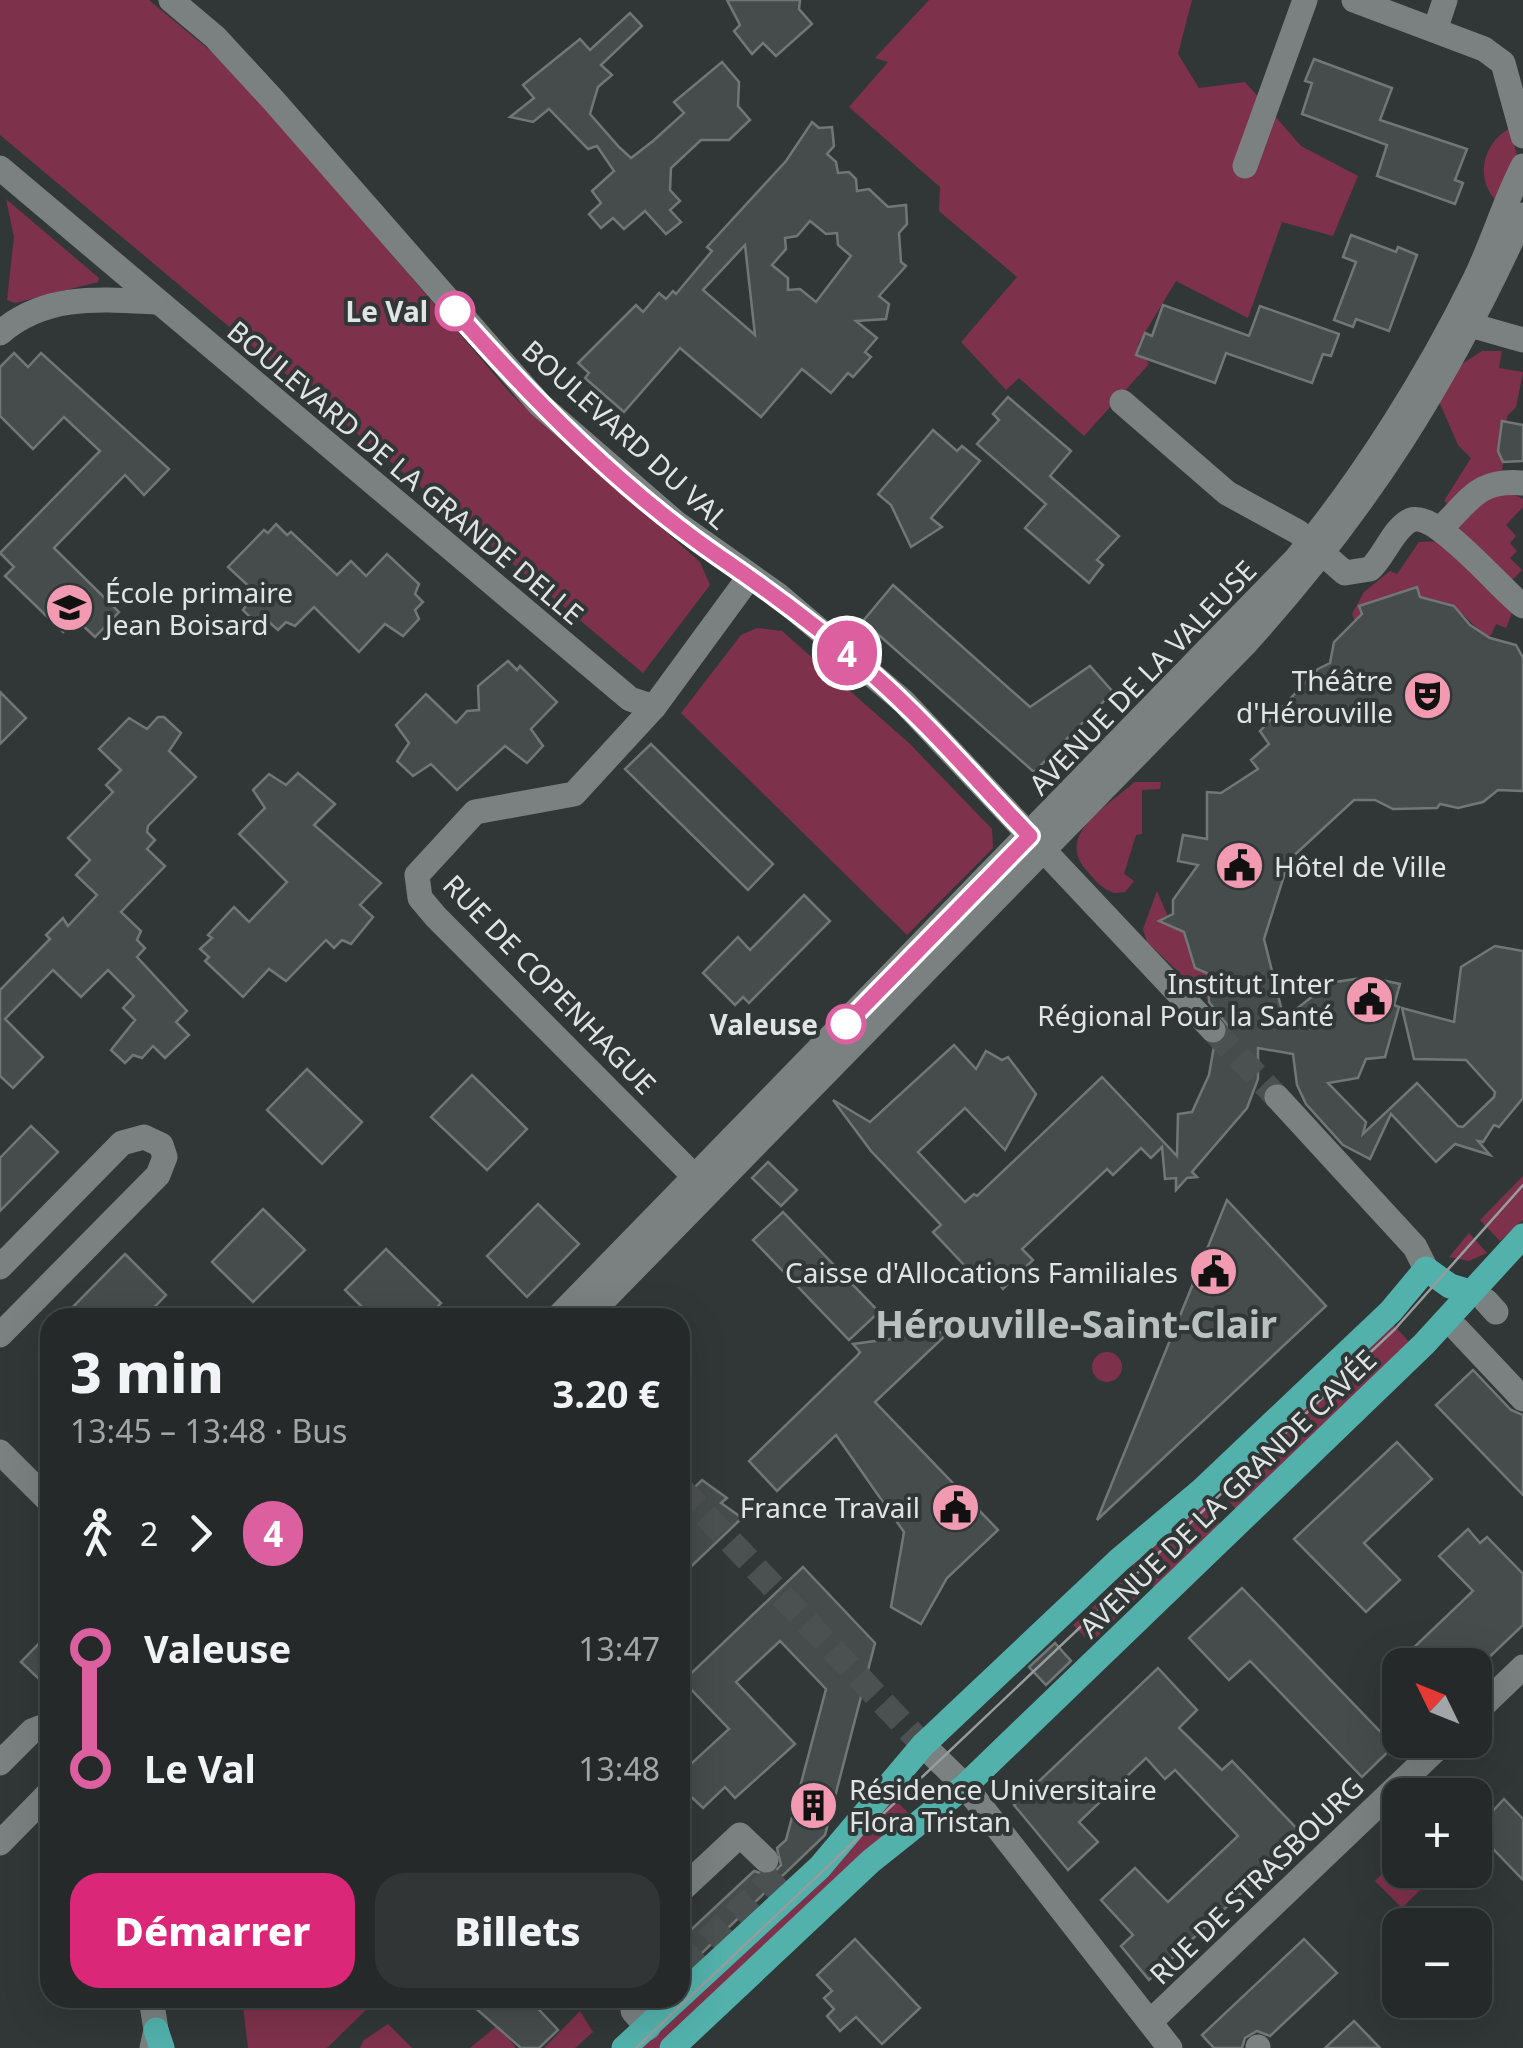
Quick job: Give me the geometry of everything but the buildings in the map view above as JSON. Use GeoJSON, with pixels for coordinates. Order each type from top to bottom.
{"type":"FeatureCollection","features":[{"type":"Feature","properties":{"kind":"main road","name":"AVENUE DE LA GRANDE CAVÉE"},"geometry":{"type":"LineString","coordinates":[[672,2048],[871,1861],[966,1786],[1424,1344],[1484,1302],[1523,1236]]}},
{"type":"Feature","properties":{"kind":"main road"},"geometry":{"type":"LineString","coordinates":[[1426,1269],[1484,1302]]}},
{"type":"Feature","properties":{"kind":"main road","name":"AVENUE DE LA GRANDE CAVÉE"},"geometry":{"type":"LineString","coordinates":[[690,1968],[820,1868],[923,1745],[1119,1560],[1202,1490],[1391,1310],[1426,1269]]}},
{"type":"Feature","properties":{"kind":"main road","name":"AVENUE DE LA GRANDE CAVÉE"},"geometry":{"type":"LineString","coordinates":[[624,2048],[636,2010]]}},
{"type":"Feature","properties":{"kind":"street","name":"BOULEVARD DU VAL"},"geometry":{"type":"LineString","coordinates":[[171,0],[215,37],[274,101],[540,405],[676,523],[750,576],[904,702],[1213,1030]]}},
{"type":"Feature","properties":{"kind":"street"},"geometry":{"type":"LineString","coordinates":[[1245,166],[1305,0]]}},
{"type":"Feature","properties":{"kind":"street"},"geometry":{"type":"LineString","coordinates":[[1354,0],[1484,48],[1503,63],[1523,136]]}},
{"type":"Feature","properties":{"kind":"street"},"geometry":{"type":"LineString","coordinates":[[1435,30],[1445,0]]}},
{"type":"Feature","properties":{"kind":"street","name":"AVENUE DE LA VALEUSE"},"geometry":{"type":"LineString","coordinates":[[568,1308],[697,1190],[1036,843],[1316,548],[1381,438],[1461,323],[1513,232],[1523,166]]}},
{"type":"Feature","properties":{"kind":"street","name":"BOULEVARD DE LA GRANDE DELLE"},"geometry":{"type":"LineString","coordinates":[[0,168],[630,698],[654,708]]}},
{"type":"Feature","properties":{"kind":"street"},"geometry":{"type":"LineString","coordinates":[[0,333],[42,308],[72,299],[155,302]]}},
{"type":"Feature","properties":{"kind":"street"},"geometry":{"type":"LineString","coordinates":[[1461,323],[1523,340]]}},
{"type":"Feature","properties":{"kind":"street"},"geometry":{"type":"LineString","coordinates":[[1122,402],[1227,493],[1252,503],[1345,573],[1358,574],[1375,566],[1407,522],[1419,520],[1441,528],[1523,606]]}},
{"type":"Feature","properties":{"kind":"street"},"geometry":{"type":"LineString","coordinates":[[1441,528],[1486,486],[1498,480],[1523,483]]}},
{"type":"Feature","properties":{"kind":"street"},"geometry":{"type":"LineString","coordinates":[[654,708],[750,576]]}},
{"type":"Feature","properties":{"kind":"street","name":"RUE DE COPENHAGUE"},"geometry":{"type":"LineString","coordinates":[[654,708],[574,794],[475,812],[423,865],[417,874],[417,891],[436,917],[697,1190]]}},
{"type":"Feature","properties":{"kind":"street"},"geometry":{"type":"LineString","coordinates":[[1277,1097],[1416,1246],[1426,1269]]}},
{"type":"Feature","properties":{"kind":"street"},"geometry":{"type":"LineString","coordinates":[[0,1268],[122,1143],[144,1137],[164,1150],[164,1164],[158,1175],[0,1336]]}},
{"type":"Feature","properties":{"kind":"street","name":"AVENUE DE LA VALEUSE"},"geometry":{"type":"LineString","coordinates":[[595,1308],[697,1190]]}},
{"type":"Feature","properties":{"kind":"street"},"geometry":{"type":"LineString","coordinates":[[1458,1330],[1523,1399]]}},
{"type":"Feature","properties":{"kind":"street"},"geometry":{"type":"LineString","coordinates":[[0,1452],[40,1492]]}},
{"type":"Feature","properties":{"kind":"street"},"geometry":{"type":"LineString","coordinates":[[1492,1697],[1523,1668]]}},
{"type":"Feature","properties":{"kind":"street"},"geometry":{"type":"LineString","coordinates":[[0,1763],[40,1728]]}},
{"type":"Feature","properties":{"kind":"street"},"geometry":{"type":"LineString","coordinates":[[923,1745],[966,1786],[1170,2048]]}},
{"type":"Feature","properties":{"kind":"street","name":"RUE DE STRASBOURG"},"geometry":{"type":"LineString","coordinates":[[1150,2022],[1427,1758]]}},
{"type":"Feature","properties":{"kind":"street"},"geometry":{"type":"LineString","coordinates":[[0,1843],[40,1802]]}},
{"type":"Feature","properties":{"kind":"street"},"geometry":{"type":"LineString","coordinates":[[690,1882],[740,1835],[766,1860]]}},
{"type":"Feature","properties":{"kind":"street"},"geometry":{"type":"LineString","coordinates":[[152,2008],[157,2042]]}},
{"type":"Feature","properties":{"kind":"shaded area"},"geometry":{"type":"Polygon","coordinates":[[[0,0],[149,0],[213,53],[276,119],[512,395],[700,562],[710,585],[643,673],[0,135],[0,0]]]}},
{"type":"Feature","properties":{"kind":"shaded area"},"geometry":{"type":"Polygon","coordinates":[[[929,0],[1192,0],[1178,54],[1199,88],[1245,82],[1301,146],[1358,176],[1333,236],[1282,222],[1248,318],[1176,281],[1138,344],[1149,364],[1084,436],[1019,378],[1006,390],[961,342],[1017,277],[939,211],[940,187],[849,107],[888,62],[875,58],[929,0]]]}},
{"type":"Feature","properties":{"kind":"shaded area"},"geometry":{"type":"Polygon","coordinates":[[[1510,128],[1518,159],[1498,203],[1486,183],[1484,162],[1493,143],[1510,128]]]}},
{"type":"Feature","properties":{"kind":"shaded area"},"geometry":{"type":"Polygon","coordinates":[[[6,199],[99,278],[98,282],[15,303],[7,300],[14,237],[6,199]]]}},
{"type":"Feature","properties":{"kind":"shaded area"},"geometry":{"type":"Polygon","coordinates":[[[1482,351],[1502,351],[1499,368],[1523,372],[1516,407],[1507,416],[1502,472],[1450,506],[1444,501],[1471,458],[1458,445],[1438,399],[1457,367],[1482,351]]]}},
{"type":"Feature","properties":{"kind":"shaded area"},"geometry":{"type":"Polygon","coordinates":[[[1508,492],[1523,499],[1523,507],[1506,525],[1516,536],[1510,543],[1517,551],[1510,558],[1522,570],[1510,582],[1455,528],[1488,496],[1508,492]]]}},
{"type":"Feature","properties":{"kind":"shaded area"},"geometry":{"type":"Polygon","coordinates":[[[1441,541],[1512,613],[1506,628],[1496,624],[1491,635],[1478,641],[1481,632],[1454,606],[1420,597],[1417,587],[1359,606],[1362,613],[1355,621],[1352,614],[1364,592],[1390,571],[1397,574],[1419,542],[1441,541]]]}},
{"type":"Feature","properties":{"kind":"shaded area"},"geometry":{"type":"Polygon","coordinates":[[[757,628],[782,631],[909,743],[992,829],[993,848],[907,935],[681,713],[741,635],[757,628]]]}},
{"type":"Feature","properties":{"kind":"shaded area"},"geometry":{"type":"Polygon","coordinates":[[[1134,782],[1161,782],[1160,789],[1142,790],[1142,834],[1136,835],[1124,874],[1134,881],[1125,892],[1114,893],[1089,873],[1079,859],[1077,846],[1080,833],[1089,822],[1134,782]]]}},
{"type":"Feature","properties":{"kind":"shaded area"},"geometry":{"type":"Polygon","coordinates":[[[1157,891],[1168,917],[1160,921],[1184,932],[1195,968],[1209,974],[1209,1001],[1147,942],[1143,929],[1157,891]]]}},
{"type":"Feature","properties":{"kind":"shaded area"},"geometry":{"type":"Polygon","coordinates":[[[1523,1176],[1523,1220],[1500,1241],[1480,1220],[1523,1176]]]}},
{"type":"Feature","properties":{"kind":"shaded area"},"geometry":{"type":"Polygon","coordinates":[[[1469,1233],[1487,1253],[1469,1261],[1449,1257],[1469,1233]]]}},
{"type":"Feature","properties":{"kind":"shaded area"},"geometry":{"type":"Polygon","coordinates":[[[1388,1319],[1412,1345],[1238,1511],[1213,1485],[1388,1319]]]}},
{"type":"Feature","properties":{"kind":"shaded area"},"geometry":{"type":"Polygon","coordinates":[[[1107,1352],[1118,1356],[1122,1367],[1118,1378],[1107,1382],[1096,1378],[1092,1367],[1096,1356],[1107,1352]]]}},
{"type":"Feature","properties":{"kind":"shaded area"},"geometry":{"type":"Polygon","coordinates":[[[1197,1499],[1223,1526],[1159,1593],[1128,1560],[1197,1499]]]}},
{"type":"Feature","properties":{"kind":"shaded area"},"geometry":{"type":"Polygon","coordinates":[[[1126,1577],[1141,1593],[1091,1643],[1073,1625],[1126,1577]]]}},
{"type":"Feature","properties":{"kind":"shaded area"},"geometry":{"type":"Polygon","coordinates":[[[888,1792],[914,1819],[663,2048],[642,2048],[685,2008],[690,2008],[690,2003],[824,1879],[888,1792]]]}},
{"type":"Feature","properties":{"kind":"shaded area"},"geometry":{"type":"Polygon","coordinates":[[[1382,1888],[1422,1888],[1402,1908],[1382,1888]]]}},
{"type":"Feature","properties":{"kind":"shaded area"},"geometry":{"type":"Polygon","coordinates":[[[243,2008],[367,2008],[327,2048],[248,2048],[243,2008]]]}},
{"type":"Feature","properties":{"kind":"shaded area"},"geometry":{"type":"Polygon","coordinates":[[[580,2011],[593,2032],[575,2048],[544,2048],[580,2011]]]}},
{"type":"Feature","properties":{"kind":"shaded area"},"geometry":{"type":"Polygon","coordinates":[[[388,2024],[412,2048],[360,2048],[364,2040],[388,2024]]]}},
{"type":"Feature","properties":{"kind":"shaded area"},"geometry":{"type":"Polygon","coordinates":[[[498,2025],[516,2048],[470,2048],[498,2025]]]}},
{"type":"Feature","properties":{"kind":"tunnel"},"geometry":{"type":"LineString","coordinates":[[1213,1030],[1277,1097]]}},
{"type":"Feature","properties":{"kind":"tunnel"},"geometry":{"type":"LineString","coordinates":[[690,1499],[923,1745]]}},
{"type":"Feature","properties":{"kind":"tunnel"},"geometry":{"type":"LineString","coordinates":[[690,1957],[779,1872],[766,1860]]}},
{"type":"Feature","properties":{"kind":"tram line"},"geometry":{"type":"LineString","coordinates":[[690,1997],[1395,1329],[1523,1185]]}},
{"type":"Feature","properties":{"kind":"tram line"},"geometry":{"type":"LineString","coordinates":[[636,2048],[678,2008]]}},
{"type":"Feature","properties":{"kind":"bus line","name":"4"},"geometry":{"type":"LineString","coordinates":[[455,311],[518,383],[574,435],[676,523],[778,596],[904,702],[1030,836],[846,1024]]}},
{"type":"Feature","properties":{"kind":"place","name":"Le Val"},"geometry":{"type":"Point","coordinates":[455,311]}},
{"type":"Feature","properties":{"kind":"place","name":"École primaire Jean Boisard"},"geometry":{"type":"Point","coordinates":[70,608]}},
{"type":"Feature","properties":{"kind":"place","name":"Théâtre d'Hérouville"},"geometry":{"type":"Point","coordinates":[1428,696]}},
{"type":"Feature","properties":{"kind":"place","name":"Hôtel de Ville"},"geometry":{"type":"Point","coordinates":[1239,866]}},
{"type":"Feature","properties":{"kind":"place","name":"Institut Inter Régional Pour la Santé"},"geometry":{"type":"Point","coordinates":[1369,999]}},
{"type":"Feature","properties":{"kind":"place","name":"Valeuse"},"geometry":{"type":"Point","coordinates":[846,1024]}},
{"type":"Feature","properties":{"kind":"place","name":"Caisse d'Allocations Familiales"},"geometry":{"type":"Point","coordinates":[1213,1272]}},
{"type":"Feature","properties":{"kind":"place","name":"France Travail"},"geometry":{"type":"Point","coordinates":[955,1507]}},
{"type":"Feature","properties":{"kind":"place","name":"Résidence Universitaire Flora Tristan"},"geometry":{"type":"Point","coordinates":[814,1805]}},
{"type":"Feature","properties":{"kind":"district","name":"Hérouville-Saint-Clair"},"geometry":{"type":"Point","coordinates":[1076,1323]}}]}
